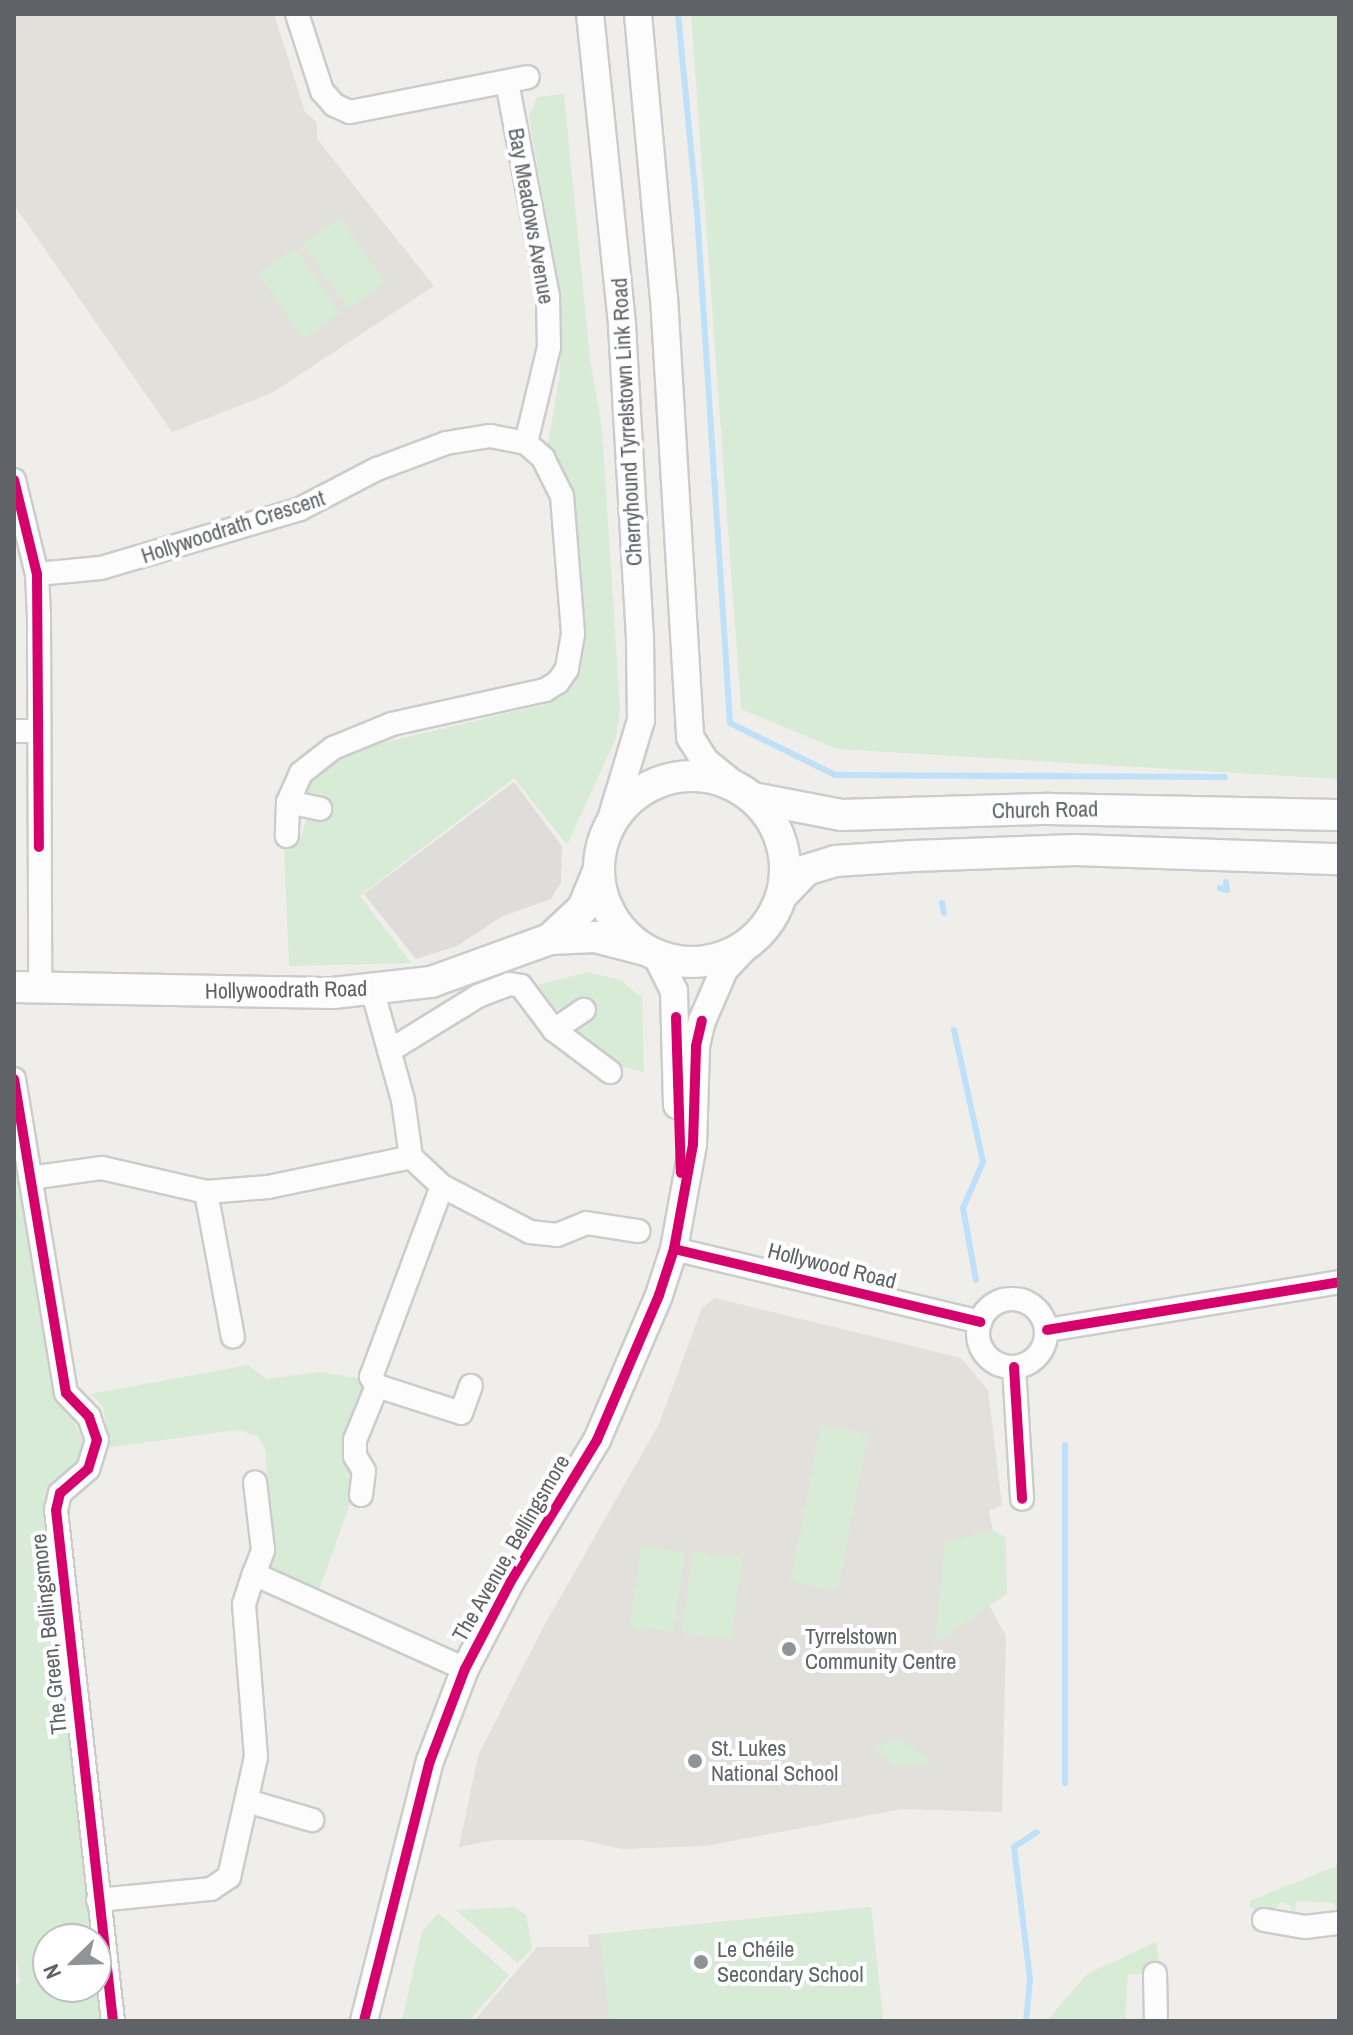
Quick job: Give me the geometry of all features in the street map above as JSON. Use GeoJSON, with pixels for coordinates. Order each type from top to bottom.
{"type":"FeatureCollection","features":[{"type":"Feature","properties":{"kind":"main road"},"geometry":{"type":"LineString","coordinates":[[679,776],[708,777],[745,792],[782,841],[783,894],[769,922],[747,945],[719,959],[687,963],[649,952],[610,913],[599,869],[609,826],[638,794],[679,776]]}},
{"type":"Feature","properties":{"kind":"main road","name":"Church Road"},"geometry":{"type":"LineString","coordinates":[[745,792],[841,815],[1049,809],[1339,815]]}},
{"type":"Feature","properties":{"kind":"main road","name":"Church Road"},"geometry":{"type":"LineString","coordinates":[[783,894],[806,870],[835,861],[913,856],[1075,850],[1339,859]]}},
{"type":"Feature","properties":{"kind":"main road","name":"Hollywoodrath Road"},"geometry":{"type":"LineString","coordinates":[[550,939],[583,908],[599,869]]}},
{"type":"Feature","properties":{"kind":"main road","name":"Hollywoodrath Road"},"geometry":{"type":"LineString","coordinates":[[27,987],[285,993],[372,989],[431,982],[550,939],[595,937],[649,952]]}},
{"type":"Feature","properties":{"kind":"street","name":"Bay Meadows Avenue"},"geometry":{"type":"LineString","coordinates":[[297,14],[322,91],[334,105],[350,112],[517,80],[548,297],[549,347],[526,443]]}},
{"type":"Feature","properties":{"kind":"street","name":"Cherryhound Tyrrelstown Link Road"},"geometry":{"type":"LineString","coordinates":[[590,14],[622,326],[640,639],[641,720],[609,826]]}},
{"type":"Feature","properties":{"kind":"street","name":"Cherryhound Tyrrelstown Link Road"},"geometry":{"type":"LineString","coordinates":[[638,14],[664,297],[690,737],[705,761],[745,792]]}},
{"type":"Feature","properties":{"kind":"street","name":"Hollywoodrath Crescent"},"geometry":{"type":"LineString","coordinates":[[37,574],[101,568],[300,509],[377,469],[446,443],[490,436],[526,443]]}},
{"type":"Feature","properties":{"kind":"street"},"geometry":{"type":"LineString","coordinates":[[287,836],[288,802],[301,773],[333,748],[392,724],[545,690],[558,682],[567,669],[573,634],[562,496],[543,458],[526,443]]}},
{"type":"Feature","properties":{"kind":"street"},"geometry":{"type":"LineString","coordinates":[[14,480],[37,574],[39,731],[27,987]]}},
{"type":"Feature","properties":{"kind":"street"},"geometry":{"type":"LineString","coordinates":[[14,731],[39,731]]}},
{"type":"Feature","properties":{"kind":"street"},"geometry":{"type":"LineString","coordinates":[[288,802],[320,809]]}},
{"type":"Feature","properties":{"kind":"street","name":"The Avenue, Bellingsmore"},"geometry":{"type":"LineString","coordinates":[[364,2021],[430,1761],[465,1669],[511,1581],[597,1440],[674,1249],[693,1144],[702,1021],[724,970],[747,945]]}},
{"type":"Feature","properties":{"kind":"street","name":"The Avenue, Bellingsmore"},"geometry":{"type":"LineString","coordinates":[[649,952],[674,991],[683,1193]]}},
{"type":"Feature","properties":{"kind":"street"},"geometry":{"type":"LineString","coordinates":[[389,1051],[478,996],[509,984],[521,986],[554,1030],[610,1072]]}},
{"type":"Feature","properties":{"kind":"street"},"geometry":{"type":"LineString","coordinates":[[372,989],[389,1051],[411,1157],[442,1186],[530,1232],[557,1235],[586,1223],[638,1231]]}},
{"type":"Feature","properties":{"kind":"street"},"geometry":{"type":"LineString","coordinates":[[554,1030],[584,1010]]}},
{"type":"Feature","properties":{"kind":"street","name":"The Green, Bellingsmore"},"geometry":{"type":"LineString","coordinates":[[14,1079],[66,1393],[89,1417],[97,1440],[88,1469],[60,1493],[56,1510],[113,2021]]}},
{"type":"Feature","properties":{"kind":"street"},"geometry":{"type":"LineString","coordinates":[[30,1178],[102,1168],[206,1192],[268,1187],[411,1157]]}},
{"type":"Feature","properties":{"kind":"street"},"geometry":{"type":"LineString","coordinates":[[442,1186],[371,1377],[377,1386],[461,1413],[471,1386]]}},
{"type":"Feature","properties":{"kind":"street"},"geometry":{"type":"LineString","coordinates":[[206,1192],[233,1337]]}},
{"type":"Feature","properties":{"kind":"street","name":"Hollywood Road"},"geometry":{"type":"LineString","coordinates":[[674,1249],[980,1322]]}},
{"type":"Feature","properties":{"kind":"street"},"geometry":{"type":"LineString","coordinates":[[1047,1330],[1339,1282]]}},
{"type":"Feature","properties":{"kind":"street"},"geometry":{"type":"LineString","coordinates":[[1016,1299],[1037,1309],[1047,1330],[1034,1359],[1014,1367],[985,1354],[980,1322],[994,1304],[1016,1299]]}},
{"type":"Feature","properties":{"kind":"street"},"geometry":{"type":"LineString","coordinates":[[1014,1367],[1022,1499]]}},
{"type":"Feature","properties":{"kind":"street"},"geometry":{"type":"LineString","coordinates":[[361,1495],[364,1471],[355,1456],[355,1440],[377,1386]]}},
{"type":"Feature","properties":{"kind":"street"},"geometry":{"type":"LineString","coordinates":[[98,1900],[220,1885],[229,1877],[247,1801],[257,1739],[244,1604],[263,1550],[255,1482]]}},
{"type":"Feature","properties":{"kind":"street"},"geometry":{"type":"LineString","coordinates":[[254,1574],[465,1669]]}},
{"type":"Feature","properties":{"kind":"street"},"geometry":{"type":"LineString","coordinates":[[247,1801],[312,1820]]}},
{"type":"Feature","properties":{"kind":"street"},"geometry":{"type":"LineString","coordinates":[[1264,1920],[1305,1927],[1339,1923]]}},
{"type":"Feature","properties":{"kind":"street"},"geometry":{"type":"LineString","coordinates":[[1155,1974],[1156,2021]]}},
{"type":"Feature","properties":{"kind":"shaded area"},"geometry":{"type":"Polygon","coordinates":[[[14,14],[274,14],[305,112],[317,122],[317,139],[434,286],[272,393],[172,432],[14,205],[14,14]]]}},
{"type":"Feature","properties":{"kind":"shaded area"},"geometry":{"type":"Polygon","coordinates":[[[514,782],[562,846],[561,882],[551,899],[501,917],[457,946],[416,959],[364,894],[514,782]]]}},
{"type":"Feature","properties":{"kind":"shaded area"},"geometry":{"type":"Polygon","coordinates":[[[715,1298],[961,1358],[988,1390],[1002,1505],[989,1511],[993,1531],[1005,1537],[1006,1555],[1007,1594],[989,1605],[1006,1636],[1002,1812],[902,1809],[706,1846],[621,1849],[583,1840],[495,1840],[459,1847],[478,1756],[540,1633],[659,1424],[702,1308],[715,1298]]]}},
{"type":"Feature","properties":{"kind":"shaded area","name":"Le Chéile Secondary School"},"geometry":{"type":"Polygon","coordinates":[[[871,1907],[883,2021],[474,2021],[537,1947],[589,1947],[588,1935],[871,1907]]]}},
{"type":"Feature","properties":{"kind":"green space"},"geometry":{"type":"Polygon","coordinates":[[[691,14],[1335,14],[1339,20],[1339,779],[837,749],[741,709],[691,14]]]}},
{"type":"Feature","properties":{"kind":"green space"},"geometry":{"type":"Polygon","coordinates":[[[564,94],[590,359],[602,428],[620,708],[616,738],[567,845],[514,778],[360,896],[411,963],[289,966],[284,846],[299,841],[307,819],[326,822],[328,806],[307,792],[312,776],[353,750],[542,705],[566,691],[580,657],[567,479],[547,450],[560,374],[560,295],[529,117],[537,97],[564,94]]]}},
{"type":"Feature","properties":{"kind":"green space"},"geometry":{"type":"Polygon","coordinates":[[[340,218],[385,283],[348,309],[303,244],[340,218]]]}},
{"type":"Feature","properties":{"kind":"green space"},"geometry":{"type":"Polygon","coordinates":[[[295,248],[340,313],[303,339],[258,274],[295,248]]]}},
{"type":"Feature","properties":{"kind":"green space"},"geometry":{"type":"Polygon","coordinates":[[[588,972],[620,980],[642,998],[644,1072],[624,1067],[578,1037],[578,1026],[593,1017],[582,999],[556,1010],[538,985],[588,972]]]}},
{"type":"Feature","properties":{"kind":"green space"},"geometry":{"type":"Polygon","coordinates":[[[14,1155],[56,1403],[73,1419],[84,1444],[81,1465],[47,1513],[90,1923],[32,1923],[32,2003],[98,2003],[100,2021],[14,2021],[14,1989],[20,1981],[14,1946],[14,1155]]]}},
{"type":"Feature","properties":{"kind":"green space"},"geometry":{"type":"Polygon","coordinates":[[[248,1365],[267,1379],[320,1372],[369,1380],[351,1501],[319,1590],[269,1570],[272,1527],[265,1448],[258,1436],[238,1430],[110,1447],[103,1407],[91,1394],[248,1365]]]}},
{"type":"Feature","properties":{"kind":"green space"},"geometry":{"type":"Polygon","coordinates":[[[821,1425],[868,1434],[838,1590],[791,1581],[821,1425]]]}},
{"type":"Feature","properties":{"kind":"green space"},"geometry":{"type":"Polygon","coordinates":[[[993,1531],[1005,1537],[1007,1594],[935,1643],[945,1541],[993,1531]]]}},
{"type":"Feature","properties":{"kind":"green space"},"geometry":{"type":"Polygon","coordinates":[[[641,1546],[685,1552],[673,1632],[630,1626],[641,1546]]]}},
{"type":"Feature","properties":{"kind":"green space"},"geometry":{"type":"Polygon","coordinates":[[[693,1551],[743,1558],[731,1639],[682,1632],[693,1551]]]}},
{"type":"Feature","properties":{"kind":"green space"},"geometry":{"type":"Polygon","coordinates":[[[898,1739],[933,1762],[895,1766],[873,1748],[898,1739]]]}},
{"type":"Feature","properties":{"kind":"green space"},"geometry":{"type":"Polygon","coordinates":[[[1339,1865],[1339,1917],[1334,1903],[1296,1901],[1295,1919],[1289,1905],[1281,1902],[1270,1913],[1251,1908],[1249,1901],[1339,1865]]]}},
{"type":"Feature","properties":{"kind":"green space"},"geometry":{"type":"Polygon","coordinates":[[[514,1907],[526,1915],[532,1949],[518,1963],[456,1910],[514,1907]]]}},
{"type":"Feature","properties":{"kind":"green space","name":"Le Chéile Secondary School"},"geometry":{"type":"Polygon","coordinates":[[[871,1907],[883,2021],[609,2021],[600,1934],[871,1907]]]}},
{"type":"Feature","properties":{"kind":"green space"},"geometry":{"type":"Polygon","coordinates":[[[438,1913],[509,1975],[469,2021],[402,2021],[422,1932],[438,1913]]]}},
{"type":"Feature","properties":{"kind":"green space"},"geometry":{"type":"Polygon","coordinates":[[[1156,1942],[1161,1974],[1128,1974],[1125,2021],[1047,2021],[1087,1974],[1156,1942]]]}},
{"type":"Feature","properties":{"kind":"waterway"},"geometry":{"type":"LineString","coordinates":[[678,14],[697,211],[730,723],[835,775],[1225,777]]}},
{"type":"Feature","properties":{"kind":"waterway"},"geometry":{"type":"LineString","coordinates":[[1220,888],[1227,890],[1226,882]]}},
{"type":"Feature","properties":{"kind":"waterway"},"geometry":{"type":"LineString","coordinates":[[942,903],[944,913]]}},
{"type":"Feature","properties":{"kind":"waterway"},"geometry":{"type":"LineString","coordinates":[[954,1030],[983,1162],[963,1208],[976,1280]]}},
{"type":"Feature","properties":{"kind":"waterway"},"geometry":{"type":"LineString","coordinates":[[1065,1445],[1065,1783]]}},
{"type":"Feature","properties":{"kind":"waterway"},"geometry":{"type":"LineString","coordinates":[[1026,2021],[1030,1979],[1014,1847],[1037,1832]]}},
{"type":"Feature","properties":{"kind":"cycle path"},"geometry":{"type":"LineString","coordinates":[[14,480],[37,574],[39,847]]}},
{"type":"Feature","properties":{"kind":"cycle path"},"geometry":{"type":"LineString","coordinates":[[676,1017],[681,1173]]}},
{"type":"Feature","properties":{"kind":"cycle path"},"geometry":{"type":"LineString","coordinates":[[364,2021],[430,1761],[465,1669],[511,1581],[597,1440],[659,1295],[674,1249],[693,1144],[696,1046],[702,1021]]}},
{"type":"Feature","properties":{"kind":"cycle path"},"geometry":{"type":"LineString","coordinates":[[14,1079],[66,1393],[89,1417],[97,1440],[88,1469],[60,1493],[56,1510],[113,2021]]}},
{"type":"Feature","properties":{"kind":"cycle path"},"geometry":{"type":"LineString","coordinates":[[674,1249],[980,1322]]}},
{"type":"Feature","properties":{"kind":"cycle path"},"geometry":{"type":"LineString","coordinates":[[1047,1330],[1339,1282]]}},
{"type":"Feature","properties":{"kind":"cycle path"},"geometry":{"type":"LineString","coordinates":[[1014,1367],[1022,1499]]}},
{"type":"Feature","properties":{"kind":"place","name":"Tyrrelstown Community Centre"},"geometry":{"type":"Point","coordinates":[789,1649]}},
{"type":"Feature","properties":{"kind":"place","name":"St. Lukes National School"},"geometry":{"type":"Point","coordinates":[695,1761]}},
{"type":"Feature","properties":{"kind":"place","name":"Le Chéile Secondary School"},"geometry":{"type":"Point","coordinates":[701,1962]}}]}
